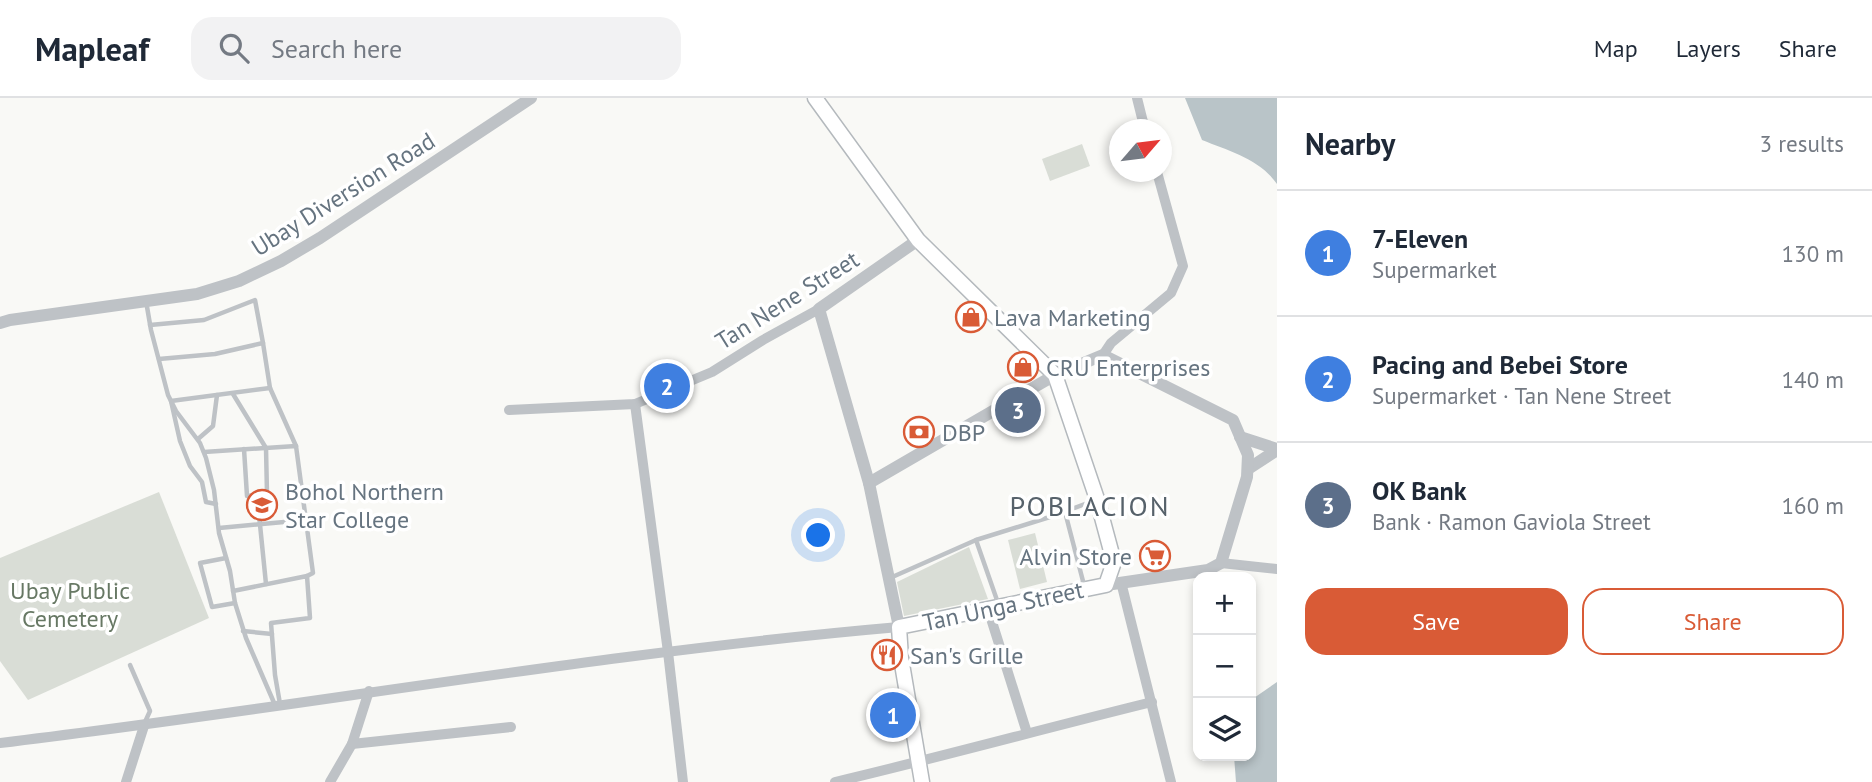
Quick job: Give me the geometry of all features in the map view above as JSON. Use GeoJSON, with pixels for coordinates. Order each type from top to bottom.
{"type":"FeatureCollection","features":[{"type":"Feature","properties":{"kind":"main road"},"geometry":{"type":"LineString","coordinates":[[815,98],[918,240],[1055,375],[1097,499],[1114,562],[1114,584]]}},
{"type":"Feature","properties":{"kind":"main road","name":"Tan Unga Street"},"geometry":{"type":"LineString","coordinates":[[899,627],[1114,584]]}},
{"type":"Feature","properties":{"kind":"main road"},"geometry":{"type":"LineString","coordinates":[[899,627],[901,658],[922,782]]}},
{"type":"Feature","properties":{"kind":"street","name":"Ubay Diversion Road"},"geometry":{"type":"LineString","coordinates":[[0,323],[197,294],[239,281],[320,238],[531,98]]}},
{"type":"Feature","properties":{"kind":"street"},"geometry":{"type":"LineString","coordinates":[[1137,98],[1142,119]]}},
{"type":"Feature","properties":{"kind":"street"},"geometry":{"type":"LineString","coordinates":[[869,482],[1055,375],[1103,355],[1111,343],[1171,293],[1183,266],[1160,182]]}},
{"type":"Feature","properties":{"kind":"street","name":"Tan Nene Street"},"geometry":{"type":"LineString","coordinates":[[509,410],[635,404],[712,372],[819,309],[918,240]]}},
{"type":"Feature","properties":{"kind":"street"},"geometry":{"type":"LineString","coordinates":[[0,743],[144,726],[369,691],[668,652],[899,627],[869,482],[819,309]]}},
{"type":"Feature","properties":{"kind":"street"},"geometry":{"type":"LineString","coordinates":[[1103,355],[1233,420],[1248,456],[1248,469],[1221,563]]}},
{"type":"Feature","properties":{"kind":"street"},"geometry":{"type":"LineString","coordinates":[[635,404],[683,782]]}},
{"type":"Feature","properties":{"kind":"street"},"geometry":{"type":"LineString","coordinates":[[1240,437],[1277,449]]}},
{"type":"Feature","properties":{"kind":"street"},"geometry":{"type":"LineString","coordinates":[[1248,469],[1277,449]]}},
{"type":"Feature","properties":{"kind":"street"},"geometry":{"type":"LineString","coordinates":[[1171,782],[1152,702],[1114,584],[1208,570],[1221,563],[1277,569]]}},
{"type":"Feature","properties":{"kind":"street"},"geometry":{"type":"LineString","coordinates":[[994,608],[1027,733]]}},
{"type":"Feature","properties":{"kind":"street"},"geometry":{"type":"LineString","coordinates":[[330,782],[352,744],[369,691]]}},
{"type":"Feature","properties":{"kind":"street"},"geometry":{"type":"LineString","coordinates":[[835,782],[1152,702]]}},
{"type":"Feature","properties":{"kind":"street"},"geometry":{"type":"LineString","coordinates":[[126,782],[144,726]]}},
{"type":"Feature","properties":{"kind":"street"},"geometry":{"type":"LineString","coordinates":[[352,744],[511,727]]}},
{"type":"Feature","properties":{"kind":"lane"},"geometry":{"type":"LineString","coordinates":[[150,325],[204,320],[255,300],[270,388],[296,446],[313,573],[233,591]]}},
{"type":"Feature","properties":{"kind":"lane"},"geometry":{"type":"LineString","coordinates":[[146,301],[180,441],[190,466],[202,482],[206,502],[216,504]]}},
{"type":"Feature","properties":{"kind":"lane"},"geometry":{"type":"LineString","coordinates":[[159,359],[215,354],[263,343]]}},
{"type":"Feature","properties":{"kind":"lane"},"geometry":{"type":"LineString","coordinates":[[171,401],[270,388]]}},
{"type":"Feature","properties":{"kind":"lane"},"geometry":{"type":"LineString","coordinates":[[232,393],[266,448],[267,494],[247,496],[244,449]]}},
{"type":"Feature","properties":{"kind":"lane"},"geometry":{"type":"LineString","coordinates":[[198,439],[213,426],[217,395]]}},
{"type":"Feature","properties":{"kind":"lane"},"geometry":{"type":"LineString","coordinates":[[171,401],[204,452],[243,631],[278,706]]}},
{"type":"Feature","properties":{"kind":"lane"},"geometry":{"type":"LineString","coordinates":[[204,452],[296,446]]}},
{"type":"Feature","properties":{"kind":"lane"},"geometry":{"type":"LineString","coordinates":[[257,495],[266,584]]}},
{"type":"Feature","properties":{"kind":"lane"},"geometry":{"type":"LineString","coordinates":[[890,578],[976,540],[1097,499]]}},
{"type":"Feature","properties":{"kind":"lane"},"geometry":{"type":"LineString","coordinates":[[1065,512],[1085,589]]}},
{"type":"Feature","properties":{"kind":"lane"},"geometry":{"type":"LineString","coordinates":[[219,528],[306,520]]}},
{"type":"Feature","properties":{"kind":"lane"},"geometry":{"type":"LineString","coordinates":[[976,540],[994,608]]}},
{"type":"Feature","properties":{"kind":"lane"},"geometry":{"type":"LineString","coordinates":[[226,558],[200,563],[212,607],[235,603]]}},
{"type":"Feature","properties":{"kind":"lane"},"geometry":{"type":"LineString","coordinates":[[278,706],[271,623],[310,618],[307,576]]}},
{"type":"Feature","properties":{"kind":"lane"},"geometry":{"type":"LineString","coordinates":[[243,631],[272,634]]}},
{"type":"Feature","properties":{"kind":"lane"},"geometry":{"type":"LineString","coordinates":[[130,665],[150,711],[144,726]]}},
{"type":"Feature","properties":{"kind":"green space"},"geometry":{"type":"Polygon","coordinates":[[[1082,144],[1090,166],[1050,181],[1042,159],[1082,144]]]}},
{"type":"Feature","properties":{"kind":"green space","name":"Ubay Public Cemetery"},"geometry":{"type":"Polygon","coordinates":[[[159,492],[209,618],[28,700],[0,661],[0,558],[159,492]]]}},
{"type":"Feature","properties":{"kind":"green space"},"geometry":{"type":"Polygon","coordinates":[[[1035,533],[1047,582],[1020,589],[1008,540],[1035,533]]]}},
{"type":"Feature","properties":{"kind":"green space"},"geometry":{"type":"Polygon","coordinates":[[[969,547],[988,599],[904,616],[897,582],[969,547]]]}},
{"type":"Feature","properties":{"kind":"shaded area"},"geometry":{"type":"Polygon","coordinates":[[[1185,98],[1277,98],[1277,184],[1253,162],[1202,140],[1185,98]]]}},
{"type":"Feature","properties":{"kind":"shaded area"},"geometry":{"type":"Polygon","coordinates":[[[1277,682],[1277,782],[1236,782],[1234,761],[1256,761],[1256,697],[1277,682]]]}},
{"type":"Feature","properties":{"kind":"place","name":"Lava Marketing"},"geometry":{"type":"Point","coordinates":[971,317]}},
{"type":"Feature","properties":{"kind":"place","name":"CRU Enterprises"},"geometry":{"type":"Point","coordinates":[1023,367]}},
{"type":"Feature","properties":{"kind":"place","name":"Pacing and Bebei Store"},"geometry":{"type":"Point","coordinates":[667,386]}},
{"type":"Feature","properties":{"kind":"place","name":"OK Bank"},"geometry":{"type":"Point","coordinates":[1018,410]}},
{"type":"Feature","properties":{"kind":"place","name":"DBP"},"geometry":{"type":"Point","coordinates":[919,432]}},
{"type":"Feature","properties":{"kind":"place","name":"Bohol Northern Star College"},"geometry":{"type":"Point","coordinates":[262,505]}},
{"type":"Feature","properties":{"kind":"place","name":"Alvin Store"},"geometry":{"type":"Point","coordinates":[1155,556]}},
{"type":"Feature","properties":{"kind":"place","name":"San's Grille"},"geometry":{"type":"Point","coordinates":[887,655]}},
{"type":"Feature","properties":{"kind":"place","name":"7-Eleven"},"geometry":{"type":"Point","coordinates":[893,715]}},
{"type":"Feature","properties":{"kind":"district","name":"POBLACION"},"geometry":{"type":"Point","coordinates":[1090,505]}}]}
